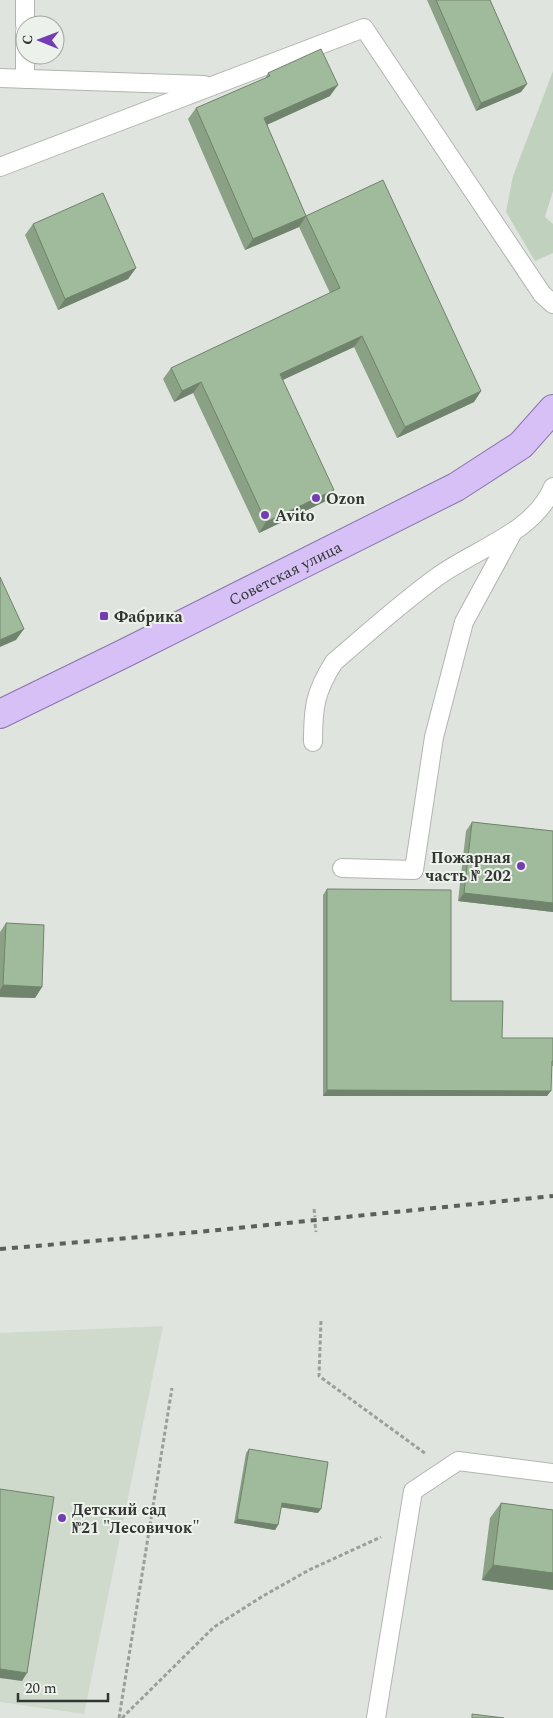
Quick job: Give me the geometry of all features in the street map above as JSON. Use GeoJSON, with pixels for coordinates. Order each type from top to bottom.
{"type":"FeatureCollection","features":[{"type":"Feature","properties":{"kind":"main road","name":"Советская улица"},"geometry":{"type":"LineString","coordinates":[[0,714],[456,487],[521,445],[553,409]]}},
{"type":"Feature","properties":{"kind":"lane"},"geometry":{"type":"LineString","coordinates":[[25,0],[25,15]]}},
{"type":"Feature","properties":{"kind":"lane"},"geometry":{"type":"LineString","coordinates":[[0,167],[364,28],[542,294],[553,304]]}},
{"type":"Feature","properties":{"kind":"lane"},"geometry":{"type":"LineString","coordinates":[[24,65],[24,79]]}},
{"type":"Feature","properties":{"kind":"lane"},"geometry":{"type":"LineString","coordinates":[[0,78],[214,86]]}},
{"type":"Feature","properties":{"kind":"lane"},"geometry":{"type":"LineString","coordinates":[[313,742],[313,717],[316,696],[334,662],[438,576],[470,555],[513,532],[535,515],[548,499],[553,487]]}},
{"type":"Feature","properties":{"kind":"lane"},"geometry":{"type":"LineString","coordinates":[[342,868],[414,870],[434,737],[464,622],[513,532]]}},
{"type":"Feature","properties":{"kind":"lane"},"geometry":{"type":"LineString","coordinates":[[376,1718],[413,1491],[458,1461],[553,1473]]}},
{"type":"Feature","properties":{"kind":"path"},"geometry":{"type":"LineString","coordinates":[[314,1209],[315,1217]]}},
{"type":"Feature","properties":{"kind":"path"},"geometry":{"type":"LineString","coordinates":[[315,1224],[316,1231]]}},
{"type":"Feature","properties":{"kind":"path"},"geometry":{"type":"LineString","coordinates":[[320,1321],[319,1376],[446,1468]]}},
{"type":"Feature","properties":{"kind":"path"},"geometry":{"type":"LineString","coordinates":[[121,1718],[172,1388]]}},
{"type":"Feature","properties":{"kind":"path"},"geometry":{"type":"LineString","coordinates":[[121,1718],[214,1627],[309,1570],[407,1525]]}},
{"type":"Feature","properties":{"kind":"shaded area","name":"Детский сад №21 \"Лесовичок\""},"geometry":{"type":"Polygon","coordinates":[[[163,1326],[84,1714],[0,1702],[0,1333],[163,1326]]]}},
{"type":"Feature","properties":{"kind":"green space"},"geometry":{"type":"Polygon","coordinates":[[[553,71],[553,191],[545,217],[553,224],[553,253],[535,261],[506,212],[513,176],[553,71]]]}},
{"type":"Feature","properties":{"kind":"building"},"geometry":{"type":"Polygon","coordinates":[[[436,0],[490,0],[527,84],[481,103],[436,0]]]}},
{"type":"Feature","properties":{"kind":"building"},"geometry":{"type":"Polygon","coordinates":[[[321,49],[338,85],[264,118],[306,216],[253,239],[196,108],[270,76],[268,73],[321,49]]]}},
{"type":"Feature","properties":{"kind":"building"},"geometry":{"type":"Polygon","coordinates":[[[383,180],[481,391],[405,427],[362,336],[280,374],[334,490],[266,522],[201,382],[182,391],[171,368],[340,288],[306,216],[383,180]]]}},
{"type":"Feature","properties":{"kind":"building"},"geometry":{"type":"Polygon","coordinates":[[[103,193],[136,268],[65,299],[33,224],[103,193]]]}},
{"type":"Feature","properties":{"kind":"building"},"geometry":{"type":"Polygon","coordinates":[[[0,577],[24,629],[0,640],[0,577]]]}},
{"type":"Feature","properties":{"kind":"building"},"geometry":{"type":"Polygon","coordinates":[[[472,822],[553,831],[553,903],[464,893],[472,822]]]}},
{"type":"Feature","properties":{"kind":"building"},"geometry":{"type":"Polygon","coordinates":[[[327,889],[451,890],[451,1001],[503,1001],[502,1038],[553,1038],[551,1091],[327,1090],[327,889]]]}},
{"type":"Feature","properties":{"kind":"building"},"geometry":{"type":"Polygon","coordinates":[[[6,923],[44,925],[42,987],[3,985],[6,923]]]}},
{"type":"Feature","properties":{"kind":"building"},"geometry":{"type":"Polygon","coordinates":[[[249,1449],[328,1462],[321,1509],[282,1503],[278,1525],[237,1519],[249,1449]]]}},
{"type":"Feature","properties":{"kind":"building"},"geometry":{"type":"Polygon","coordinates":[[[0,1489],[54,1497],[27,1673],[0,1669],[0,1489]]]}},
{"type":"Feature","properties":{"kind":"building"},"geometry":{"type":"Polygon","coordinates":[[[501,1503],[553,1510],[553,1573],[493,1565],[501,1503]]]}},
{"type":"Feature","properties":{"kind":"building"},"geometry":{"type":"Polygon","coordinates":[[[472,1714],[504,1718],[472,1718],[472,1714]]]}},
{"type":"Feature","properties":{"kind":"railway"},"geometry":{"type":"LineString","coordinates":[[0,1249],[198,1232],[553,1196]]}},
{"type":"Feature","properties":{"kind":"place","name":"Ozon"},"geometry":{"type":"Point","coordinates":[316,498]}},
{"type":"Feature","properties":{"kind":"place","name":"Avito"},"geometry":{"type":"Point","coordinates":[265,515]}},
{"type":"Feature","properties":{"kind":"place","name":"Фабрика"},"geometry":{"type":"Point","coordinates":[104,616]}},
{"type":"Feature","properties":{"kind":"place","name":"Пожарная часть № 202"},"geometry":{"type":"Point","coordinates":[521,866]}},
{"type":"Feature","properties":{"kind":"place","name":"Детский сад №21 \"Лесовичок\""},"geometry":{"type":"Point","coordinates":[62,1518]}}]}
